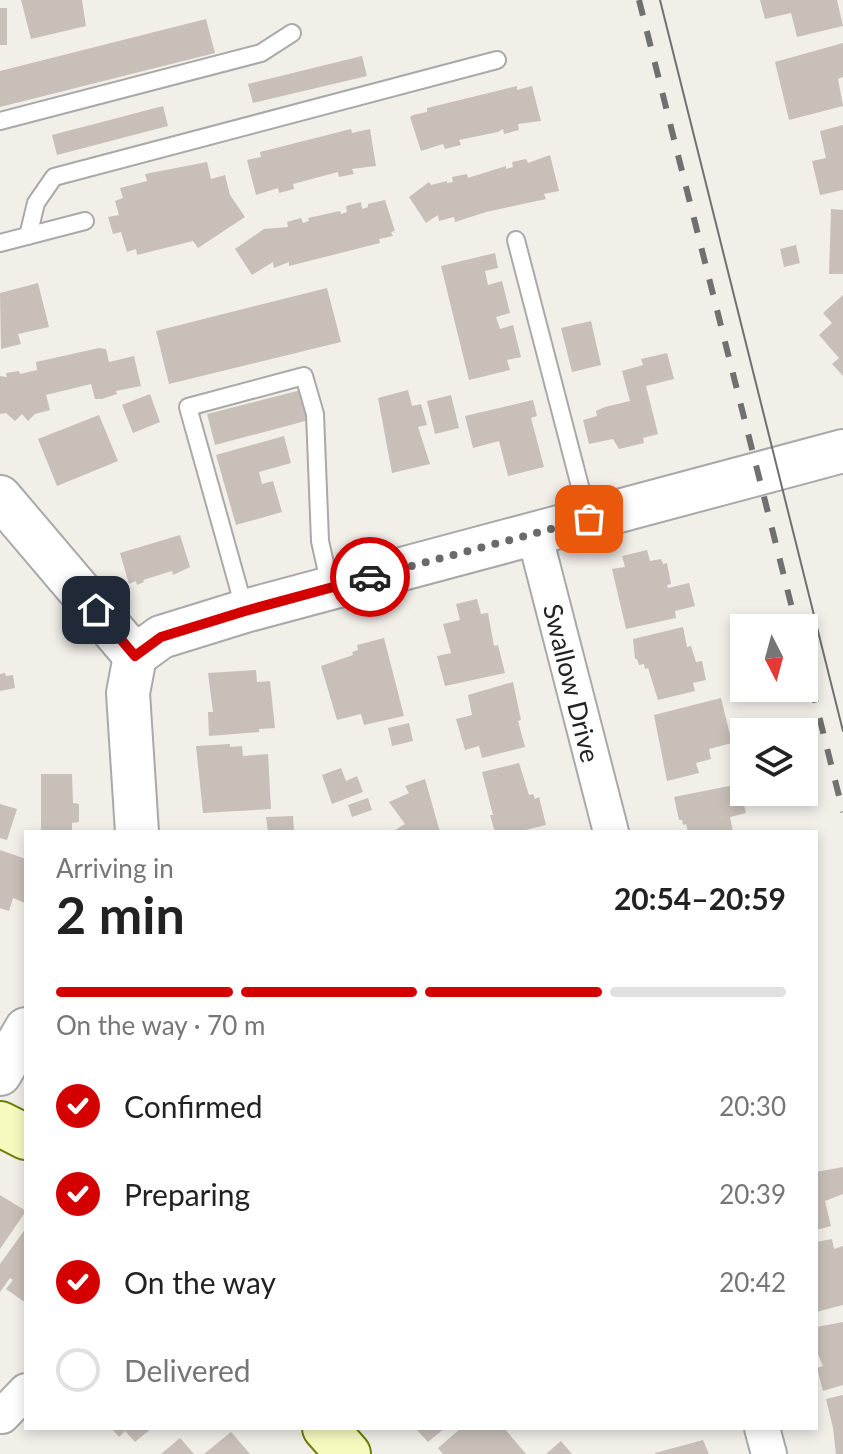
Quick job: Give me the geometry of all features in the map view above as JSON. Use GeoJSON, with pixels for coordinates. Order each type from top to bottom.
{"type":"FeatureCollection","features":[{"type":"Feature","properties":{"kind":"main road"},"geometry":{"type":"LineString","coordinates":[[0,1124],[24,1136]]}},
{"type":"Feature","properties":{"kind":"main road"},"geometry":{"type":"LineString","coordinates":[[327,1430],[348,1454]]}},
{"type":"Feature","properties":{"kind":"street"},"geometry":{"type":"LineString","coordinates":[[137,830],[128,693],[135,656],[161,637],[245,611],[843,451]]}},
{"type":"Feature","properties":{"kind":"street"},"geometry":{"type":"LineString","coordinates":[[0,497],[135,656]]}},
{"type":"Feature","properties":{"kind":"street","name":"Swallow Drive"},"geometry":{"type":"LineString","coordinates":[[534,533],[610,830]]}},
{"type":"Feature","properties":{"kind":"street"},"geometry":{"type":"LineString","coordinates":[[0,1074],[24,1032]]}},
{"type":"Feature","properties":{"kind":"street"},"geometry":{"type":"LineString","coordinates":[[2,1416],[24,1393]]}},
{"type":"Feature","properties":{"kind":"street"},"geometry":{"type":"LineString","coordinates":[[763,1430],[769,1454]]}},
{"type":"Feature","properties":{"kind":"lane"},"geometry":{"type":"LineString","coordinates":[[0,121],[261,53],[292,33]]}},
{"type":"Feature","properties":{"kind":"lane"},"geometry":{"type":"LineString","coordinates":[[28,236],[36,203],[54,177],[497,60]]}},
{"type":"Feature","properties":{"kind":"lane"},"geometry":{"type":"LineString","coordinates":[[0,243],[85,221]]}},
{"type":"Feature","properties":{"kind":"lane"},"geometry":{"type":"LineString","coordinates":[[516,240],[589,519]]}},
{"type":"Feature","properties":{"kind":"lane"},"geometry":{"type":"LineString","coordinates":[[245,611],[188,407],[304,376],[315,414],[320,541],[331,588]]}},
{"type":"Feature","properties":{"kind":"building"},"geometry":{"type":"Polygon","coordinates":[[[21,0],[82,0],[86,26],[31,39],[21,0]]]}},
{"type":"Feature","properties":{"kind":"building"},"geometry":{"type":"Polygon","coordinates":[[[760,0],[837,0],[843,26],[797,37],[791,13],[765,19],[760,0]]]}},
{"type":"Feature","properties":{"kind":"building"},"geometry":{"type":"Polygon","coordinates":[[[0,8],[7,8],[7,45],[0,45],[0,8]]]}},
{"type":"Feature","properties":{"kind":"building"},"geometry":{"type":"Polygon","coordinates":[[[206,19],[215,53],[0,107],[0,71],[206,19]]]}},
{"type":"Feature","properties":{"kind":"building"},"geometry":{"type":"Polygon","coordinates":[[[843,43],[843,77],[838,79],[843,106],[789,120],[775,62],[843,43]]]}},
{"type":"Feature","properties":{"kind":"building"},"geometry":{"type":"Polygon","coordinates":[[[362,56],[367,76],[253,103],[248,84],[362,56]]]}},
{"type":"Feature","properties":{"kind":"building"},"geometry":{"type":"Polygon","coordinates":[[[517,86],[517,90],[532,86],[541,121],[518,124],[519,130],[504,134],[503,129],[459,140],[461,145],[445,149],[443,144],[421,151],[410,117],[427,112],[427,108],[517,86]]]}},
{"type":"Feature","properties":{"kind":"building"},"geometry":{"type":"Polygon","coordinates":[[[163,106],[168,126],[57,155],[52,135],[163,106]]]}},
{"type":"Feature","properties":{"kind":"building"},"geometry":{"type":"Polygon","coordinates":[[[843,125],[843,190],[820,195],[812,161],[826,158],[820,131],[843,125]]]}},
{"type":"Feature","properties":{"kind":"building"},"geometry":{"type":"Polygon","coordinates":[[[351,129],[352,133],[370,129],[376,166],[352,169],[354,174],[339,177],[338,172],[293,184],[294,189],[279,193],[278,188],[256,195],[247,160],[261,157],[260,152],[351,129]]]}},
{"type":"Feature","properties":{"kind":"building"},"geometry":{"type":"Polygon","coordinates":[[[550,155],[559,191],[544,194],[546,199],[455,222],[454,217],[439,221],[438,215],[426,223],[409,197],[429,182],[431,185],[453,182],[452,177],[467,174],[468,178],[506,166],[506,169],[513,167],[512,162],[526,159],[528,163],[550,155]]]}},
{"type":"Feature","properties":{"kind":"building"},"geometry":{"type":"Polygon","coordinates":[[[207,162],[211,179],[225,175],[230,195],[245,217],[198,248],[193,241],[137,255],[136,249],[127,252],[121,232],[113,234],[108,217],[119,215],[115,201],[123,198],[120,188],[147,181],[145,174],[207,162]]]}},
{"type":"Feature","properties":{"kind":"building"},"geometry":{"type":"Polygon","coordinates":[[[385,200],[395,231],[391,232],[393,236],[379,239],[380,243],[289,266],[289,262],[274,268],[273,262],[252,275],[235,249],[264,229],[288,227],[287,222],[301,218],[303,223],[309,221],[308,218],[340,211],[341,214],[347,212],[346,206],[361,202],[362,209],[368,204],[385,200]]]}},
{"type":"Feature","properties":{"kind":"building"},"geometry":{"type":"Polygon","coordinates":[[[831,209],[843,210],[843,274],[829,274],[831,209]]]}},
{"type":"Feature","properties":{"kind":"building"},"geometry":{"type":"Polygon","coordinates":[[[796,245],[800,263],[784,267],[780,249],[796,245]]]}},
{"type":"Feature","properties":{"kind":"building"},"geometry":{"type":"Polygon","coordinates":[[[495,253],[498,268],[485,271],[488,285],[502,281],[510,313],[496,317],[500,329],[513,325],[521,357],[507,360],[510,370],[469,380],[441,266],[495,253]]]}},
{"type":"Feature","properties":{"kind":"building"},"geometry":{"type":"Polygon","coordinates":[[[38,283],[49,327],[18,334],[21,344],[1,349],[0,293],[38,283]]]}},
{"type":"Feature","properties":{"kind":"building"},"geometry":{"type":"Polygon","coordinates":[[[327,288],[341,342],[169,384],[156,331],[327,288]]]}},
{"type":"Feature","properties":{"kind":"building"},"geometry":{"type":"Polygon","coordinates":[[[843,295],[843,376],[832,364],[839,358],[819,335],[832,323],[823,313],[843,295]]]}},
{"type":"Feature","properties":{"kind":"building"},"geometry":{"type":"Polygon","coordinates":[[[591,321],[601,365],[572,372],[561,328],[591,321]]]}},
{"type":"Feature","properties":{"kind":"building"},"geometry":{"type":"Polygon","coordinates":[[[106,349],[109,362],[134,356],[141,386],[116,391],[117,394],[102,399],[95,399],[91,384],[46,395],[50,410],[35,414],[28,421],[22,414],[15,421],[6,413],[0,414],[0,376],[37,370],[36,362],[106,349]]]}},
{"type":"Feature","properties":{"kind":"building"},"geometry":{"type":"Polygon","coordinates":[[[667,353],[674,379],[646,386],[658,434],[643,438],[644,443],[619,449],[613,439],[589,444],[583,420],[597,416],[596,411],[605,407],[630,401],[622,371],[643,365],[641,359],[667,353]]]}},
{"type":"Feature","properties":{"kind":"building"},"geometry":{"type":"Polygon","coordinates":[[[301,390],[309,420],[215,445],[207,414],[301,390]]]}},
{"type":"Feature","properties":{"kind":"building"},"geometry":{"type":"Polygon","coordinates":[[[408,390],[412,406],[421,404],[427,425],[418,427],[430,464],[392,473],[378,398],[408,390]]]}},
{"type":"Feature","properties":{"kind":"building"},"geometry":{"type":"Polygon","coordinates":[[[150,394],[160,422],[133,433],[122,405],[150,394]]]}},
{"type":"Feature","properties":{"kind":"building"},"geometry":{"type":"Polygon","coordinates":[[[451,395],[459,428],[435,434],[427,401],[451,395]]]}},
{"type":"Feature","properties":{"kind":"building"},"geometry":{"type":"Polygon","coordinates":[[[533,400],[537,416],[531,418],[544,467],[508,476],[499,441],[473,448],[465,416],[533,400]]]}},
{"type":"Feature","properties":{"kind":"building"},"geometry":{"type":"Polygon","coordinates":[[[99,415],[118,461],[57,486],[38,439],[99,415]]]}},
{"type":"Feature","properties":{"kind":"building"},"geometry":{"type":"Polygon","coordinates":[[[284,436],[291,463],[259,472],[262,484],[273,481],[282,512],[236,525],[216,455],[284,436]]]}},
{"type":"Feature","properties":{"kind":"building"},"geometry":{"type":"Polygon","coordinates":[[[180,535],[190,567],[173,575],[172,571],[143,580],[137,585],[136,581],[129,584],[120,553],[180,535]]]}},
{"type":"Feature","properties":{"kind":"building"},"geometry":{"type":"Polygon","coordinates":[[[647,550],[650,561],[661,559],[663,564],[667,563],[671,584],[667,585],[668,588],[689,583],[695,606],[675,611],[676,618],[626,629],[612,569],[625,567],[622,556],[647,550]]]}},
{"type":"Feature","properties":{"kind":"building"},"geometry":{"type":"Polygon","coordinates":[[[477,599],[481,614],[488,613],[494,646],[498,645],[505,673],[445,686],[437,656],[451,653],[443,624],[460,620],[456,604],[477,599]]]}},
{"type":"Feature","properties":{"kind":"building"},"geometry":{"type":"Polygon","coordinates":[[[683,627],[687,647],[691,646],[696,662],[702,661],[706,680],[693,683],[695,691],[658,700],[648,668],[645,669],[644,664],[639,665],[635,659],[633,639],[683,627]]]}},
{"type":"Feature","properties":{"kind":"building"},"geometry":{"type":"Polygon","coordinates":[[[384,638],[404,716],[364,725],[361,714],[337,720],[321,666],[353,655],[352,652],[358,650],[357,645],[384,638]]]}},
{"type":"Feature","properties":{"kind":"building"},"geometry":{"type":"Polygon","coordinates":[[[256,670],[257,682],[270,681],[275,728],[209,736],[208,712],[213,712],[208,673],[256,670]]]}},
{"type":"Feature","properties":{"kind":"building"},"geometry":{"type":"Polygon","coordinates":[[[5,673],[6,676],[13,675],[15,688],[0,691],[0,674],[5,673]]]}},
{"type":"Feature","properties":{"kind":"building"},"geometry":{"type":"Polygon","coordinates":[[[513,682],[525,747],[482,758],[479,746],[465,750],[456,719],[472,715],[468,695],[513,682]]]}},
{"type":"Feature","properties":{"kind":"building"},"geometry":{"type":"Polygon","coordinates":[[[721,698],[730,744],[709,749],[711,759],[696,763],[699,773],[667,781],[654,715],[721,698]]]}},
{"type":"Feature","properties":{"kind":"building"},"geometry":{"type":"Polygon","coordinates":[[[409,723],[413,741],[392,746],[388,728],[409,723]]]}},
{"type":"Feature","properties":{"kind":"building"},"geometry":{"type":"Polygon","coordinates":[[[230,744],[230,747],[242,746],[243,756],[268,754],[271,809],[203,813],[196,746],[230,744]]]}},
{"type":"Feature","properties":{"kind":"building"},"geometry":{"type":"Polygon","coordinates":[[[519,763],[529,795],[533,794],[535,799],[539,797],[546,825],[525,830],[494,830],[482,772],[519,763]]]}},
{"type":"Feature","properties":{"kind":"building"},"geometry":{"type":"Polygon","coordinates":[[[341,768],[346,781],[357,776],[363,792],[332,804],[322,775],[341,768]]]}},
{"type":"Feature","properties":{"kind":"building"},"geometry":{"type":"Polygon","coordinates":[[[41,774],[72,774],[73,803],[79,804],[79,822],[72,823],[72,830],[41,830],[41,774]]]}},
{"type":"Feature","properties":{"kind":"building"},"geometry":{"type":"Polygon","coordinates":[[[425,779],[439,830],[395,830],[405,824],[389,802],[409,793],[405,786],[425,779]]]}},
{"type":"Feature","properties":{"kind":"building"},"geometry":{"type":"Polygon","coordinates":[[[730,786],[730,806],[744,806],[746,813],[730,817],[733,830],[688,830],[686,824],[679,820],[674,797],[730,786]]]}},
{"type":"Feature","properties":{"kind":"building"},"geometry":{"type":"Polygon","coordinates":[[[368,798],[372,810],[352,817],[348,805],[368,798]]]}},
{"type":"Feature","properties":{"kind":"building"},"geometry":{"type":"Polygon","coordinates":[[[0,804],[17,809],[7,840],[0,838],[0,804]]]}},
{"type":"Feature","properties":{"kind":"building"},"geometry":{"type":"Polygon","coordinates":[[[293,816],[294,830],[268,830],[266,817],[293,816]]]}},
{"type":"Feature","properties":{"kind":"building"},"geometry":{"type":"Polygon","coordinates":[[[0,850],[24,858],[24,903],[13,898],[9,911],[0,908],[0,850]]]}},
{"type":"Feature","properties":{"kind":"building"},"geometry":{"type":"Polygon","coordinates":[[[843,1167],[843,1194],[825,1201],[831,1226],[818,1229],[818,1172],[843,1167]]]}},
{"type":"Feature","properties":{"kind":"building"},"geometry":{"type":"Polygon","coordinates":[[[0,1195],[24,1210],[24,1214],[0,1249],[0,1195]]]}},
{"type":"Feature","properties":{"kind":"building"},"geometry":{"type":"Polygon","coordinates":[[[24,1231],[24,1302],[6,1289],[13,1280],[10,1278],[0,1292],[0,1264],[24,1231]]]}},
{"type":"Feature","properties":{"kind":"building"},"geometry":{"type":"Polygon","coordinates":[[[832,1239],[834,1249],[843,1246],[843,1305],[818,1311],[818,1242],[832,1239]]]}},
{"type":"Feature","properties":{"kind":"building"},"geometry":{"type":"Polygon","coordinates":[[[843,1322],[843,1385],[823,1391],[818,1372],[818,1368],[823,1366],[818,1354],[818,1327],[843,1322]]]}},
{"type":"Feature","properties":{"kind":"building"},"geometry":{"type":"Polygon","coordinates":[[[843,1395],[843,1454],[836,1454],[826,1399],[843,1395]]]}},
{"type":"Feature","properties":{"kind":"building"},"geometry":{"type":"Polygon","coordinates":[[[113,1430],[150,1430],[135,1442],[125,1431],[119,1437],[113,1430]]]}},
{"type":"Feature","properties":{"kind":"building"},"geometry":{"type":"Polygon","coordinates":[[[417,1430],[443,1430],[428,1442],[417,1430]]]}},
{"type":"Feature","properties":{"kind":"building"},"geometry":{"type":"Polygon","coordinates":[[[459,1430],[506,1430],[526,1454],[443,1454],[438,1448],[459,1430]]]}},
{"type":"Feature","properties":{"kind":"building"},"geometry":{"type":"Polygon","coordinates":[[[231,1432],[250,1454],[204,1454],[231,1432]]]}},
{"type":"Feature","properties":{"kind":"building"},"geometry":{"type":"Polygon","coordinates":[[[180,1438],[194,1454],[161,1454],[180,1438]]]}},
{"type":"Feature","properties":{"kind":"building"},"geometry":{"type":"Polygon","coordinates":[[[703,1440],[709,1454],[655,1454],[655,1453],[703,1440]]]}},
{"type":"Feature","properties":{"kind":"building"},"geometry":{"type":"Polygon","coordinates":[[[561,1441],[572,1454],[546,1454],[561,1441]]]}},
{"type":"Feature","properties":{"kind":"tram line"},"geometry":{"type":"LineString","coordinates":[[660,0],[843,731]]}},
{"type":"Feature","properties":{"kind":"railway"},"geometry":{"type":"LineString","coordinates":[[639,0],[793,614]]}},
{"type":"Feature","properties":{"kind":"railway"},"geometry":{"type":"LineString","coordinates":[[816,702],[843,812]]}},
{"type":"Feature","properties":{"kind":"way so far"},"geometry":{"type":"LineString","coordinates":[[370,577],[589,519]]}},
{"type":"Feature","properties":{"kind":"route"},"geometry":{"type":"LineString","coordinates":[[96,610],[135,656],[161,637],[370,577]]}}]}
